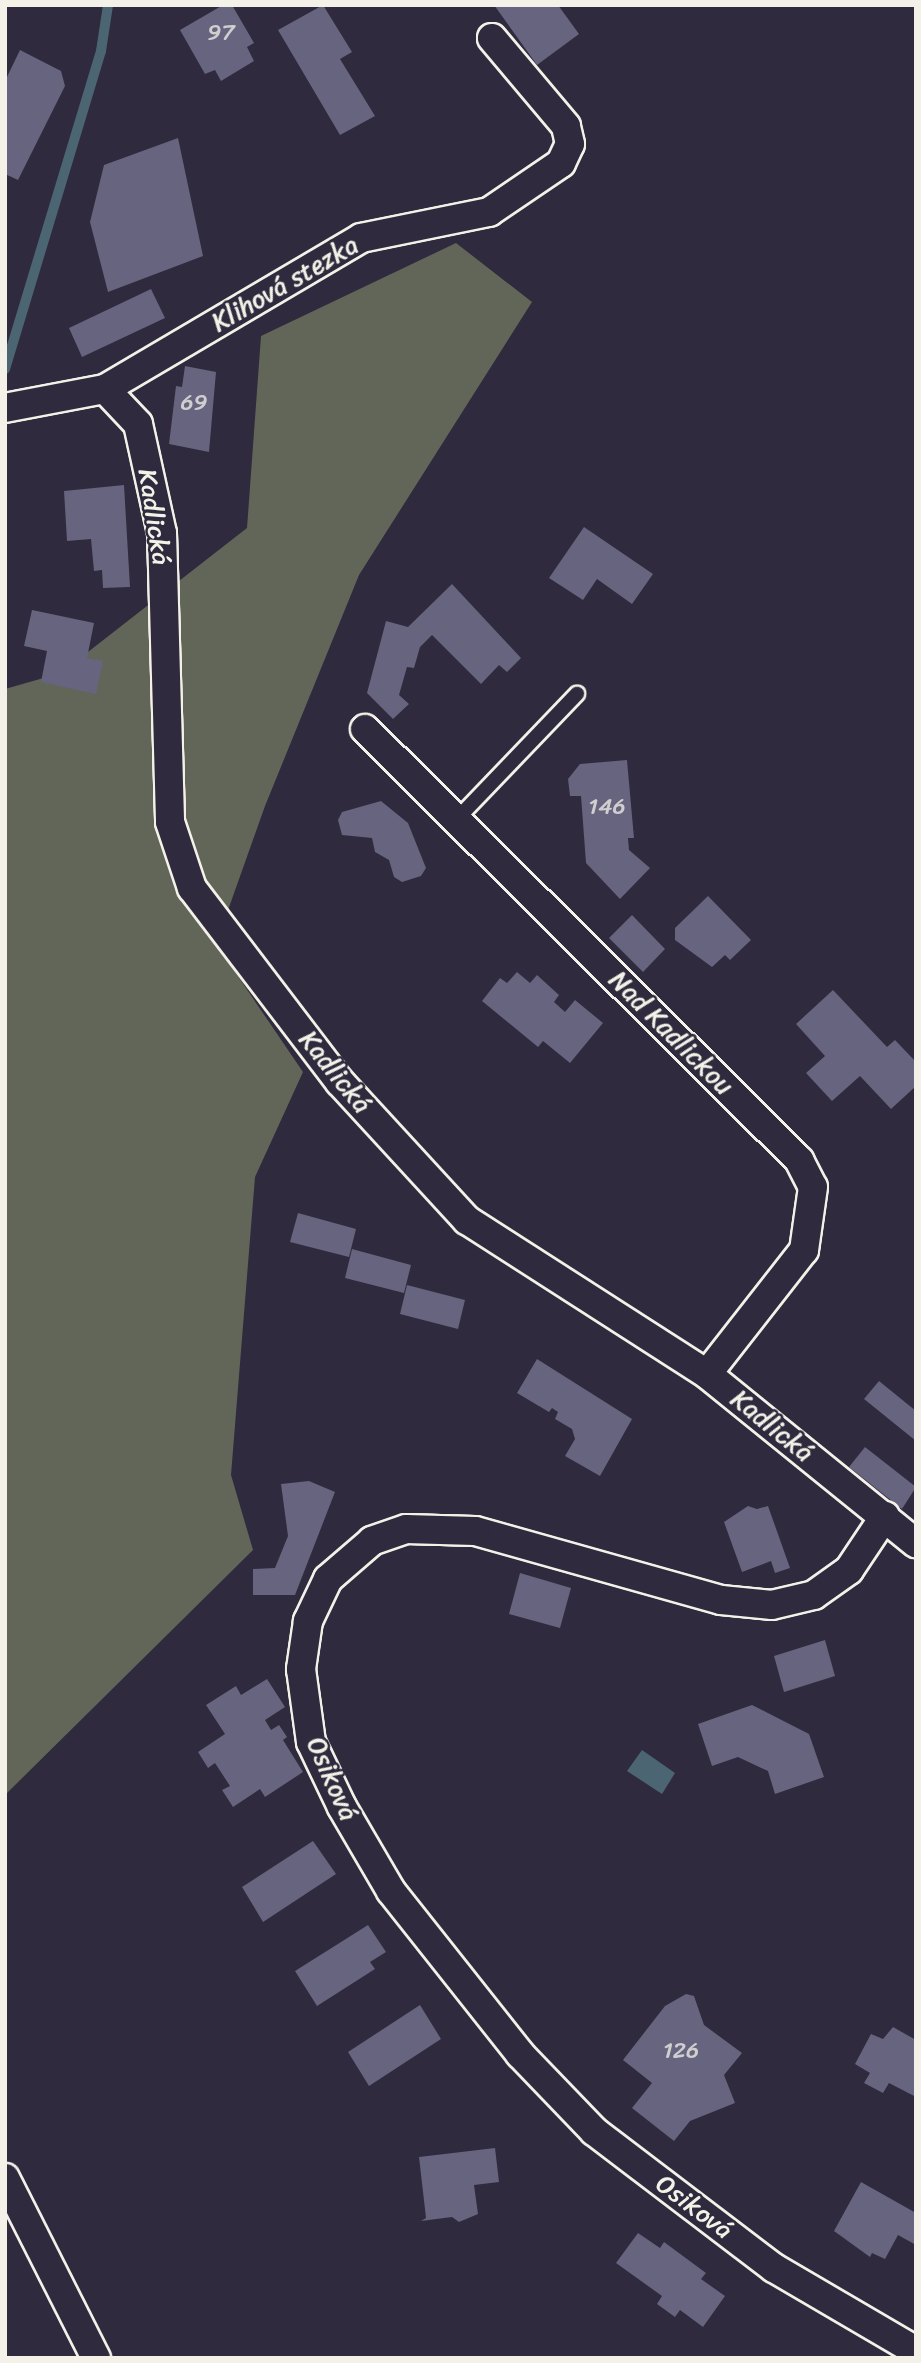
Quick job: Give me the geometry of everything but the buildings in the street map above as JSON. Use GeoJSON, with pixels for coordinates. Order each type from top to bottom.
{"type":"FeatureCollection","features":[{"type":"Feature","properties":{"kind":"street","name":"Klihová stezka"},"geometry":{"type":"LineString","coordinates":[[105,389],[361,238],[489,212],[561,163],[570,144],[566,126],[492,38]]}},
{"type":"Feature","properties":{"kind":"street"},"geometry":{"type":"LineString","coordinates":[[5,408],[105,389]]}},
{"type":"Feature","properties":{"kind":"street","name":"Kadlická"},"geometry":{"type":"LineString","coordinates":[[105,389],[138,424],[162,533],[170,822],[192,888],[340,1082],[467,1220],[707,1374],[916,1543]]}},
{"type":"Feature","properties":{"kind":"street","name":"Nad Kadlickou"},"geometry":{"type":"LineString","coordinates":[[365,729],[799,1160],[813,1186],[804,1250],[707,1374]]}},
{"type":"Feature","properties":{"kind":"street","name":"Osiková"},"geometry":{"type":"LineString","coordinates":[[885,1516],[849,1570],[814,1595],[772,1605],[721,1600],[475,1531],[438,1527],[406,1529],[372,1541],[328,1579],[308,1621],[301,1669],[311,1742],[342,1807],[391,1891],[520,2054],[594,2131],[774,2268],[916,2351]]}},
{"type":"Feature","properties":{"kind":"street"},"geometry":{"type":"LineString","coordinates":[[5,2178],[96,2358]]}},
{"type":"Feature","properties":{"kind":"lane"},"geometry":{"type":"LineString","coordinates":[[456,820],[578,694]]}},
{"type":"Feature","properties":{"kind":"shaded area"},"geometry":{"type":"Polygon","coordinates":[[[456,243],[532,302],[359,575],[265,806],[216,944],[303,1072],[255,1177],[231,1475],[253,1550],[5,1795],[5,689],[61,673],[247,528],[261,336],[456,243]]]}},
{"type":"Feature","properties":{"kind":"water"},"geometry":{"type":"Polygon","coordinates":[[[642,1750],[675,1773],[662,1794],[627,1771],[642,1750]]]}},
{"type":"Feature","properties":{"kind":"waterway"},"geometry":{"type":"LineString","coordinates":[[5,369],[101,51],[108,5]]}}]}
